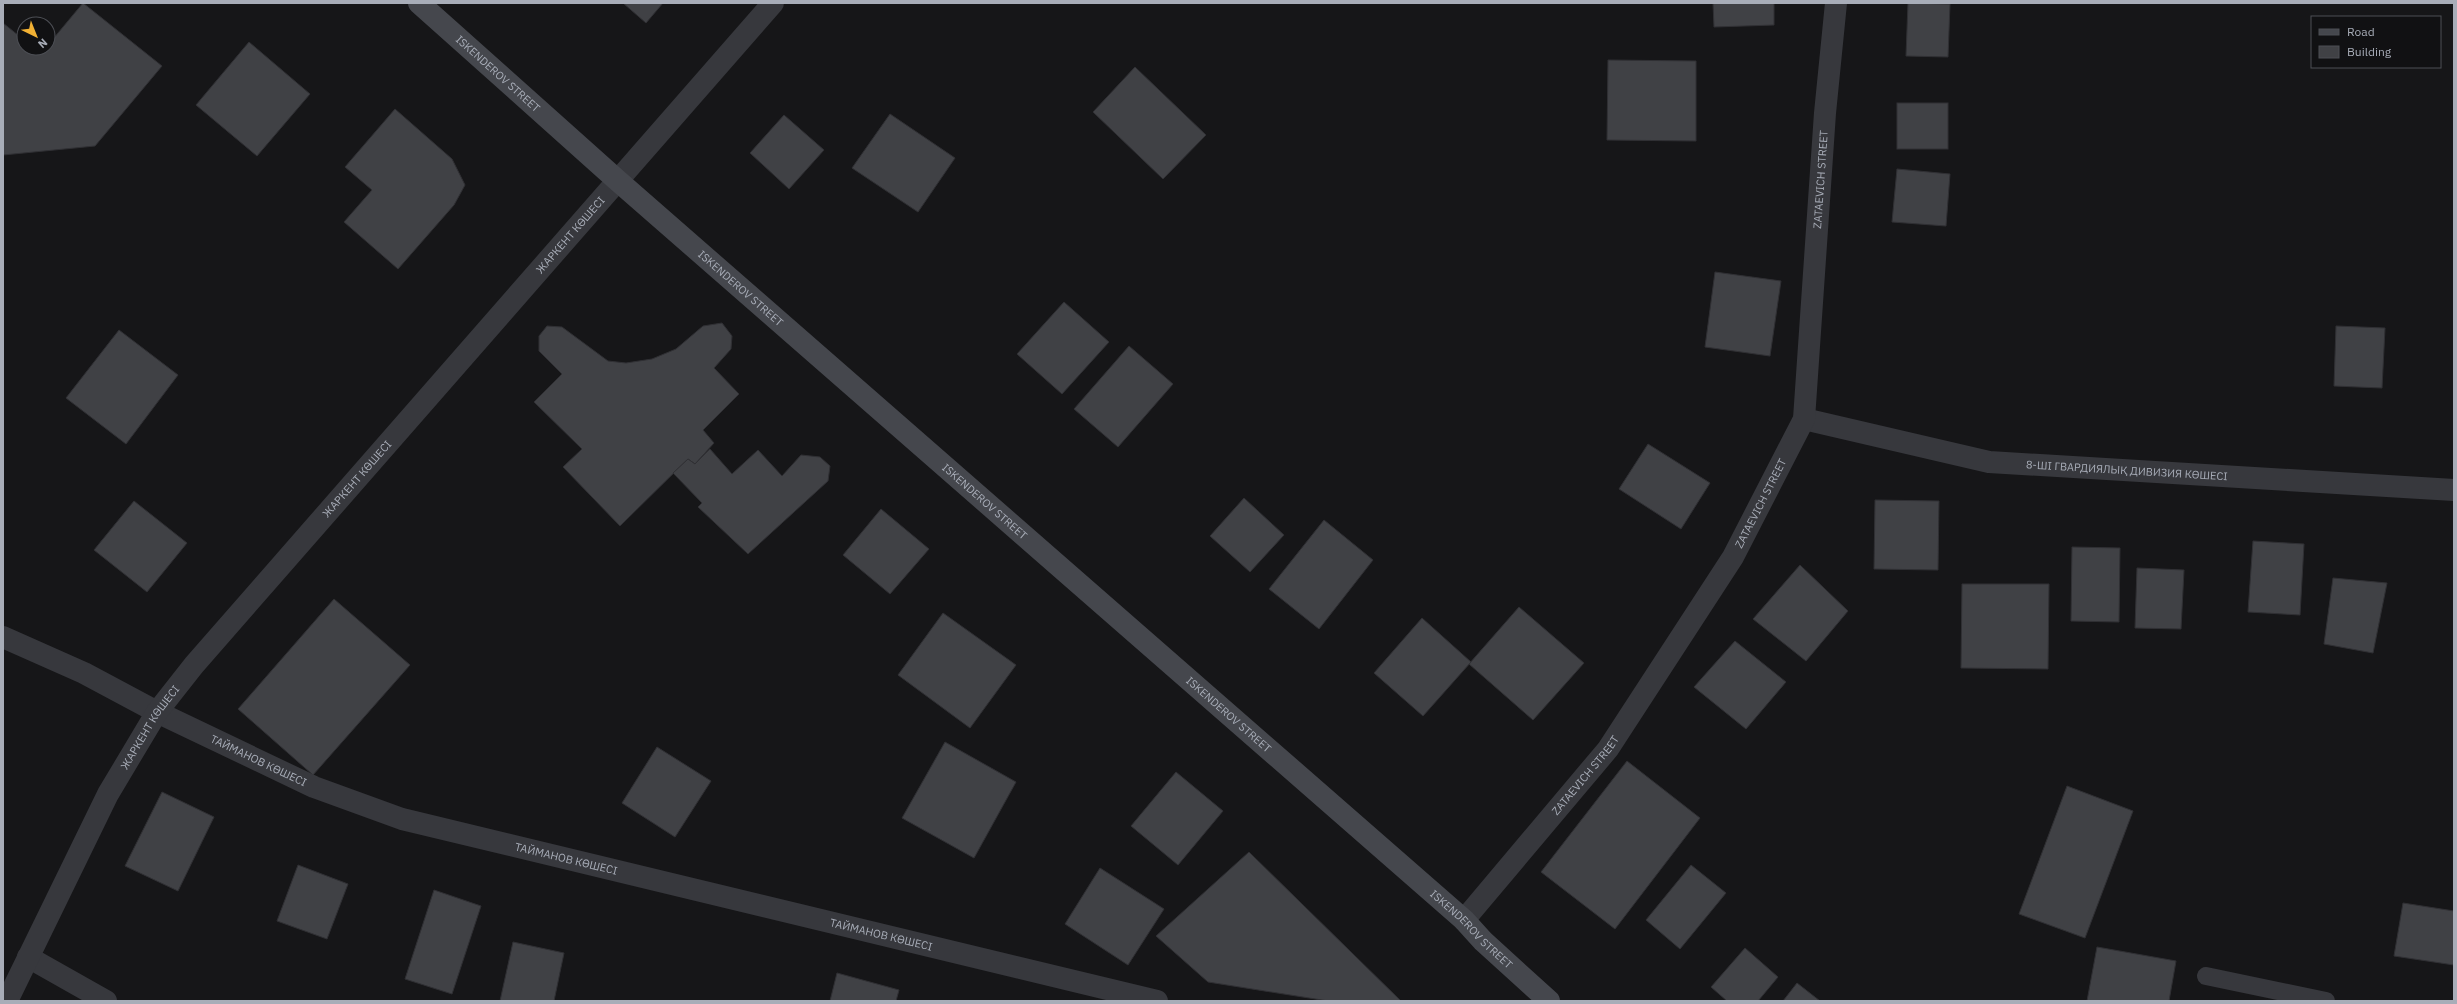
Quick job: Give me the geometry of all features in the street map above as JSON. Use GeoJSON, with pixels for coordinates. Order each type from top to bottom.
{"type":"FeatureCollection","features":[{"type":"Feature","properties":{"kind":"street","name":"ISKENDEROV STREET"},"geometry":{"type":"LineString","coordinates":[[419,3],[617,180],[1464,920],[1483,941],[1549,1001]]}},
{"type":"Feature","properties":{"kind":"street","name":"ЖАРКЕНТ КӨШЕСІ"},"geometry":{"type":"LineString","coordinates":[[7,1001],[108,794],[157,712],[194,665],[773,3]]}},
{"type":"Feature","properties":{"kind":"street","name":"ZATAEVICH STREET"},"geometry":{"type":"LineString","coordinates":[[1464,920],[1608,749],[1733,557],[1804,419],[1824,121],[1836,3]]}},
{"type":"Feature","properties":{"kind":"street","name":"8-ШІ ГВАРДИЯЛЫҚ ДИВИЗИЯ КӨШЕСІ"},"geometry":{"type":"LineString","coordinates":[[1804,419],[1990,462],[2454,490]]}},
{"type":"Feature","properties":{"kind":"street","name":"ТАЙМАНОВ КӨШЕСІ"},"geometry":{"type":"LineString","coordinates":[[3,637],[84,673],[157,712],[314,787],[402,819],[1120,997],[1157,1001]]}},
{"type":"Feature","properties":{"kind":"street"},"geometry":{"type":"LineString","coordinates":[[28,957],[106,1001]]}},
{"type":"Feature","properties":{"kind":"lane"},"geometry":{"type":"LineString","coordinates":[[2206,976],[2326,1001]]}},
{"type":"Feature","properties":{"kind":"building"},"geometry":{"type":"Polygon","coordinates":[[[83,3],[162,66],[95,146],[3,155],[3,23],[16,34],[16,56],[56,56],[56,35],[83,3]]]}},
{"type":"Feature","properties":{"kind":"building"},"geometry":{"type":"Polygon","coordinates":[[[623,3],[663,3],[646,23],[623,3]]]}},
{"type":"Feature","properties":{"kind":"building"},"geometry":{"type":"Polygon","coordinates":[[[1713,3],[1774,3],[1774,25],[1714,27],[1713,3]]]}},
{"type":"Feature","properties":{"kind":"building"},"geometry":{"type":"Polygon","coordinates":[[[1908,3],[1950,4],[1948,57],[1906,56],[1908,3]]]}},
{"type":"Feature","properties":{"kind":"building"},"geometry":{"type":"Polygon","coordinates":[[[249,42],[310,94],[257,156],[196,105],[249,42]]]}},
{"type":"Feature","properties":{"kind":"building"},"geometry":{"type":"Polygon","coordinates":[[[1608,60],[1696,61],[1696,141],[1607,140],[1608,60]]]}},
{"type":"Feature","properties":{"kind":"building"},"geometry":{"type":"Polygon","coordinates":[[[1135,67],[1206,135],[1163,179],[1093,112],[1135,67]]]}},
{"type":"Feature","properties":{"kind":"building"},"geometry":{"type":"Polygon","coordinates":[[[1897,103],[1948,103],[1948,149],[1897,149],[1897,103]]]}},
{"type":"Feature","properties":{"kind":"building"},"geometry":{"type":"Polygon","coordinates":[[[395,109],[452,159],[465,185],[454,205],[398,269],[344,222],[372,190],[345,167],[395,109]]]}},
{"type":"Feature","properties":{"kind":"building"},"geometry":{"type":"Polygon","coordinates":[[[890,114],[955,158],[918,212],[852,168],[890,114]]]}},
{"type":"Feature","properties":{"kind":"building"},"geometry":{"type":"Polygon","coordinates":[[[784,115],[824,150],[789,189],[750,153],[784,115]]]}},
{"type":"Feature","properties":{"kind":"building"},"geometry":{"type":"Polygon","coordinates":[[[1897,169],[1950,174],[1946,226],[1892,222],[1897,169]]]}},
{"type":"Feature","properties":{"kind":"building"},"geometry":{"type":"Polygon","coordinates":[[[1715,272],[1781,281],[1770,356],[1705,347],[1715,272]]]}},
{"type":"Feature","properties":{"kind":"building"},"geometry":{"type":"Polygon","coordinates":[[[1064,302],[1109,342],[1062,394],[1017,354],[1064,302]]]}},
{"type":"Feature","properties":{"kind":"building"},"geometry":{"type":"Polygon","coordinates":[[[722,323],[732,336],[731,349],[714,368],[739,394],[703,430],[714,443],[695,464],[688,459],[620,526],[563,467],[582,449],[534,402],[562,374],[539,351],[539,336],[547,326],[562,327],[608,361],[626,363],[652,359],[676,349],[703,326],[722,323]]]}},
{"type":"Feature","properties":{"kind":"building"},"geometry":{"type":"Polygon","coordinates":[[[2336,326],[2385,328],[2382,388],[2334,386],[2336,326]]]}},
{"type":"Feature","properties":{"kind":"building"},"geometry":{"type":"Polygon","coordinates":[[[119,330],[178,375],[126,444],[66,398],[119,330]]]}},
{"type":"Feature","properties":{"kind":"building"},"geometry":{"type":"Polygon","coordinates":[[[1129,346],[1173,384],[1118,447],[1074,409],[1129,346]]]}},
{"type":"Feature","properties":{"kind":"building"},"geometry":{"type":"Polygon","coordinates":[[[1648,444],[1710,483],[1681,529],[1619,489],[1648,444]]]}},
{"type":"Feature","properties":{"kind":"building"},"geometry":{"type":"Polygon","coordinates":[[[710,449],[732,474],[758,450],[782,476],[801,455],[820,457],[830,466],[828,481],[748,554],[698,507],[702,503],[673,473],[688,459],[695,464],[710,449]]]}},
{"type":"Feature","properties":{"kind":"building"},"geometry":{"type":"Polygon","coordinates":[[[1244,498],[1284,535],[1250,572],[1210,536],[1244,498]]]}},
{"type":"Feature","properties":{"kind":"building"},"geometry":{"type":"Polygon","coordinates":[[[1875,500],[1939,501],[1938,570],[1874,569],[1875,500]]]}},
{"type":"Feature","properties":{"kind":"building"},"geometry":{"type":"Polygon","coordinates":[[[134,501],[187,543],[147,592],[94,550],[134,501]]]}},
{"type":"Feature","properties":{"kind":"building"},"geometry":{"type":"Polygon","coordinates":[[[881,509],[929,549],[890,594],[843,555],[881,509]]]}},
{"type":"Feature","properties":{"kind":"building"},"geometry":{"type":"Polygon","coordinates":[[[1324,520],[1373,560],[1319,629],[1269,589],[1324,520]]]}},
{"type":"Feature","properties":{"kind":"building"},"geometry":{"type":"Polygon","coordinates":[[[2253,541],[2304,544],[2300,615],[2248,612],[2253,541]]]}},
{"type":"Feature","properties":{"kind":"building"},"geometry":{"type":"Polygon","coordinates":[[[2072,547],[2120,548],[2119,622],[2071,621],[2072,547]]]}},
{"type":"Feature","properties":{"kind":"building"},"geometry":{"type":"Polygon","coordinates":[[[1800,565],[1848,611],[1806,661],[1753,619],[1800,565]]]}},
{"type":"Feature","properties":{"kind":"building"},"geometry":{"type":"Polygon","coordinates":[[[2137,568],[2184,570],[2181,629],[2135,628],[2137,568]]]}},
{"type":"Feature","properties":{"kind":"building"},"geometry":{"type":"Polygon","coordinates":[[[2333,578],[2387,583],[2373,653],[2324,644],[2333,578]]]}},
{"type":"Feature","properties":{"kind":"building"},"geometry":{"type":"Polygon","coordinates":[[[1962,584],[2049,584],[2048,669],[1961,668],[1962,584]]]}},
{"type":"Feature","properties":{"kind":"building"},"geometry":{"type":"Polygon","coordinates":[[[334,599],[410,665],[313,775],[238,709],[334,599]]]}},
{"type":"Feature","properties":{"kind":"building"},"geometry":{"type":"Polygon","coordinates":[[[1519,607],[1584,663],[1533,720],[1469,664],[1519,607]]]}},
{"type":"Feature","properties":{"kind":"building"},"geometry":{"type":"Polygon","coordinates":[[[943,613],[1016,665],[970,728],[898,675],[943,613]]]}},
{"type":"Feature","properties":{"kind":"building"},"geometry":{"type":"Polygon","coordinates":[[[1422,618],[1471,662],[1423,716],[1374,673],[1422,618]]]}},
{"type":"Feature","properties":{"kind":"building"},"geometry":{"type":"Polygon","coordinates":[[[1735,641],[1786,682],[1746,729],[1694,687],[1735,641]]]}},
{"type":"Feature","properties":{"kind":"building"},"geometry":{"type":"Polygon","coordinates":[[[945,742],[1016,782],[974,858],[902,818],[945,742]]]}},
{"type":"Feature","properties":{"kind":"building"},"geometry":{"type":"Polygon","coordinates":[[[657,747],[711,781],[675,837],[622,803],[657,747]]]}},
{"type":"Feature","properties":{"kind":"building"},"geometry":{"type":"Polygon","coordinates":[[[1627,761],[1700,818],[1615,929],[1541,872],[1627,761]]]}},
{"type":"Feature","properties":{"kind":"building"},"geometry":{"type":"Polygon","coordinates":[[[1176,772],[1223,811],[1178,865],[1131,826],[1176,772]]]}},
{"type":"Feature","properties":{"kind":"building"},"geometry":{"type":"Polygon","coordinates":[[[2067,786],[2133,811],[2085,938],[2019,914],[2067,786]]]}},
{"type":"Feature","properties":{"kind":"building"},"geometry":{"type":"Polygon","coordinates":[[[162,792],[214,817],[178,891],[125,866],[162,792]]]}},
{"type":"Feature","properties":{"kind":"building"},"geometry":{"type":"Polygon","coordinates":[[[1249,852],[1401,1001],[1328,1001],[1208,982],[1156,936],[1249,852]]]}},
{"type":"Feature","properties":{"kind":"building"},"geometry":{"type":"Polygon","coordinates":[[[298,865],[348,884],[327,939],[277,921],[298,865]]]}},
{"type":"Feature","properties":{"kind":"building"},"geometry":{"type":"Polygon","coordinates":[[[1691,865],[1726,893],[1680,949],[1646,920],[1691,865]]]}},
{"type":"Feature","properties":{"kind":"building"},"geometry":{"type":"Polygon","coordinates":[[[1100,868],[1164,909],[1128,965],[1065,924],[1100,868]]]}},
{"type":"Feature","properties":{"kind":"building"},"geometry":{"type":"Polygon","coordinates":[[[434,890],[481,906],[452,994],[405,979],[434,890]]]}},
{"type":"Feature","properties":{"kind":"building"},"geometry":{"type":"Polygon","coordinates":[[[2403,903],[2454,911],[2454,965],[2394,956],[2403,903]]]}},
{"type":"Feature","properties":{"kind":"building"},"geometry":{"type":"Polygon","coordinates":[[[513,942],[564,953],[554,1001],[500,1001],[513,942]]]}},
{"type":"Feature","properties":{"kind":"building"},"geometry":{"type":"Polygon","coordinates":[[[2097,947],[2176,961],[2169,1001],[2087,1001],[2097,947]]]}},
{"type":"Feature","properties":{"kind":"building"},"geometry":{"type":"Polygon","coordinates":[[[1745,948],[1778,977],[1758,1001],[1727,1001],[1711,987],[1745,948]]]}},
{"type":"Feature","properties":{"kind":"building"},"geometry":{"type":"Polygon","coordinates":[[[837,973],[899,990],[896,1001],[830,1001],[837,973]]]}},
{"type":"Feature","properties":{"kind":"building"},"geometry":{"type":"Polygon","coordinates":[[[1797,983],[1820,1001],[1783,1001],[1797,983]]]}}]}
